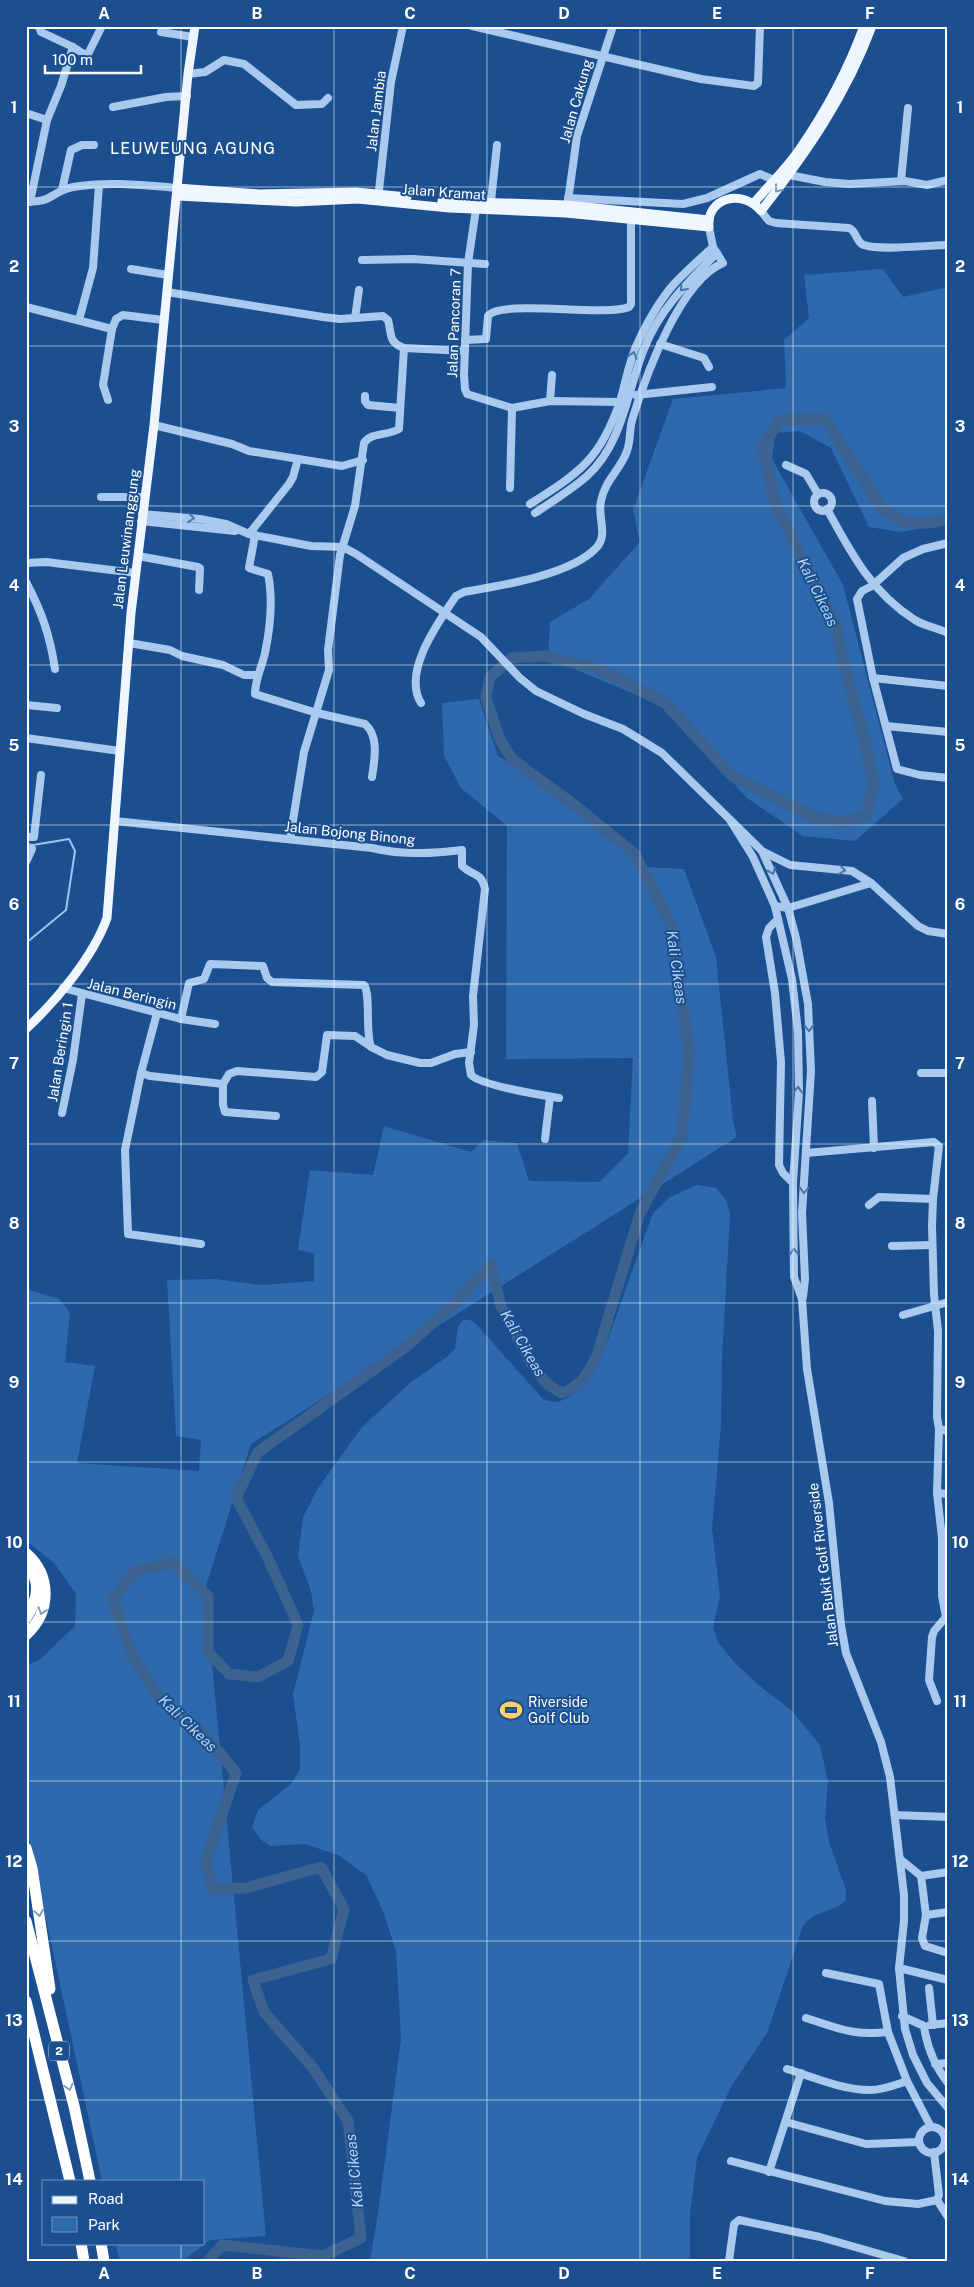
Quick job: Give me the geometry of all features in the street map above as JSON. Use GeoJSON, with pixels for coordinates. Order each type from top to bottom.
{"type":"FeatureCollection","features":[{"type":"Feature","properties":{"kind":"highway"},"geometry":{"type":"LineString","coordinates":[[26,1553],[40,1568],[45,1581],[46,1596],[43,1612],[35,1626],[26,1635]]}},
{"type":"Feature","properties":{"kind":"highway"},"geometry":{"type":"LineString","coordinates":[[26,1566],[35,1579],[38,1591],[26,1618]]}},
{"type":"Feature","properties":{"kind":"highway"},"geometry":{"type":"LineString","coordinates":[[26,1848],[32,1868],[60,2055]]}},
{"type":"Feature","properties":{"kind":"highway","name":"2"},"geometry":{"type":"LineString","coordinates":[[26,1922],[90,2180]]}},
{"type":"Feature","properties":{"kind":"highway","name":"2"},"geometry":{"type":"LineString","coordinates":[[26,2001],[70,2180]]}},
{"type":"Feature","properties":{"kind":"highway"},"geometry":{"type":"LineString","coordinates":[[101,2244],[103,2258]]}},
{"type":"Feature","properties":{"kind":"main road","name":"Jalan Leuwinanggung"},"geometry":{"type":"LineString","coordinates":[[26,1029],[63,988],[92,950],[106,918],[129,643],[144,497],[154,425],[188,74],[195,26]]}},
{"type":"Feature","properties":{"kind":"main road"},"geometry":{"type":"LineString","coordinates":[[754,203],[798,151],[826,108],[838,88],[864,26]]}},
{"type":"Feature","properties":{"kind":"main road"},"geometry":{"type":"LineString","coordinates":[[708,224],[718,205],[730,198],[743,197],[754,203],[761,211],[830,116],[845,89],[872,26]]}},
{"type":"Feature","properties":{"kind":"main road","name":"Jalan Kramat"},"geometry":{"type":"LineString","coordinates":[[177,192],[296,202],[378,197],[450,202],[491,201],[567,206],[708,224]]}},
{"type":"Feature","properties":{"kind":"main road","name":"Jalan Kramat"},"geometry":{"type":"LineString","coordinates":[[378,197],[476,209],[567,206],[631,220],[708,224]]}},
{"type":"Feature","properties":{"kind":"street"},"geometry":{"type":"LineString","coordinates":[[39,26],[41,32],[84,54],[88,54],[102,26]]}},
{"type":"Feature","properties":{"kind":"street","name":"Jalan Jambia"},"geometry":{"type":"LineString","coordinates":[[378,197],[391,82],[403,26]]}},
{"type":"Feature","properties":{"kind":"street"},"geometry":{"type":"LineString","coordinates":[[472,26],[701,79],[754,86],[758,83],[760,26]]}},
{"type":"Feature","properties":{"kind":"street","name":"Jalan Cakung"},"geometry":{"type":"LineString","coordinates":[[567,206],[577,136],[613,26]]}},
{"type":"Feature","properties":{"kind":"street"},"geometry":{"type":"LineString","coordinates":[[161,32],[193,37]]}},
{"type":"Feature","properties":{"kind":"street"},"geometry":{"type":"LineString","coordinates":[[72,47],[61,86],[47,120],[28,201],[44,201],[62,190],[99,185],[128,184],[167,187],[177,192]]}},
{"type":"Feature","properties":{"kind":"street"},"geometry":{"type":"LineString","coordinates":[[188,74],[205,72],[224,60],[244,64],[288,101],[296,105],[322,104],[328,98]]}},
{"type":"Feature","properties":{"kind":"street"},"geometry":{"type":"LineString","coordinates":[[113,107],[166,97],[186,96]]}},
{"type":"Feature","properties":{"kind":"street"},"geometry":{"type":"LineString","coordinates":[[901,181],[908,108]]}},
{"type":"Feature","properties":{"kind":"street"},"geometry":{"type":"LineString","coordinates":[[26,113],[47,120]]}},
{"type":"Feature","properties":{"kind":"street"},"geometry":{"type":"LineString","coordinates":[[62,190],[71,150],[82,145],[94,145]]}},
{"type":"Feature","properties":{"kind":"street"},"geometry":{"type":"LineString","coordinates":[[491,201],[497,145]]}},
{"type":"Feature","properties":{"kind":"street"},"geometry":{"type":"LineString","coordinates":[[567,206],[683,204],[707,198],[760,174],[774,180]]}},
{"type":"Feature","properties":{"kind":"street"},"geometry":{"type":"LineString","coordinates":[[789,175],[849,184],[901,181],[927,185],[948,180]]}},
{"type":"Feature","properties":{"kind":"street"},"geometry":{"type":"LineString","coordinates":[[80,320],[93,268],[99,185]]}},
{"type":"Feature","properties":{"kind":"street","name":"Jalan Pancoran 7"},"geometry":{"type":"LineString","coordinates":[[476,209],[468,263],[464,383],[467,394],[512,408],[550,401],[623,404]]}},
{"type":"Feature","properties":{"kind":"street"},"geometry":{"type":"LineString","coordinates":[[761,211],[769,221],[776,223],[850,228],[853,229],[860,243],[864,245],[876,247],[948,245]]}},
{"type":"Feature","properties":{"kind":"street"},"geometry":{"type":"LineString","coordinates":[[465,340],[486,339],[488,316],[492,312],[527,308],[607,310],[629,307],[631,304],[631,220]]}},
{"type":"Feature","properties":{"kind":"street"},"geometry":{"type":"LineString","coordinates":[[421,703],[416,692],[418,662],[427,643],[460,594],[521,582],[575,563],[587,557],[598,547],[603,532],[600,503],[604,488],[627,452],[630,429],[660,344],[694,288],[711,268],[723,263],[715,250],[708,224]]}},
{"type":"Feature","properties":{"kind":"street"},"geometry":{"type":"LineString","coordinates":[[530,504],[583,468],[606,435],[629,396],[644,348],[664,312],[715,250]]}},
{"type":"Feature","properties":{"kind":"street"},"geometry":{"type":"LineString","coordinates":[[535,513],[571,490],[589,475],[614,438],[637,344],[650,319],[674,284],[715,250]]}},
{"type":"Feature","properties":{"kind":"street"},"geometry":{"type":"LineString","coordinates":[[362,260],[413,259],[486,264]]}},
{"type":"Feature","properties":{"kind":"street"},"geometry":{"type":"LineString","coordinates":[[131,269],[168,275]]}},
{"type":"Feature","properties":{"kind":"street"},"geometry":{"type":"LineString","coordinates":[[355,318],[359,290]]}},
{"type":"Feature","properties":{"kind":"street"},"geometry":{"type":"LineString","coordinates":[[167,292],[340,319],[387,317],[393,342],[404,348],[465,351]]}},
{"type":"Feature","properties":{"kind":"street"},"geometry":{"type":"LineString","coordinates":[[26,307],[112,329]]}},
{"type":"Feature","properties":{"kind":"street"},"geometry":{"type":"LineString","coordinates":[[108,400],[103,385],[112,329],[118,317],[123,315],[163,320]]}},
{"type":"Feature","properties":{"kind":"street"},"geometry":{"type":"LineString","coordinates":[[660,344],[704,358],[709,367]]}},
{"type":"Feature","properties":{"kind":"street"},"geometry":{"type":"LineString","coordinates":[[290,840],[304,752],[329,670],[328,650],[342,547],[355,506],[366,440],[399,429],[404,348]]}},
{"type":"Feature","properties":{"kind":"street"},"geometry":{"type":"LineString","coordinates":[[550,401],[552,375]]}},
{"type":"Feature","properties":{"kind":"street"},"geometry":{"type":"LineString","coordinates":[[629,396],[712,388]]}},
{"type":"Feature","properties":{"kind":"street"},"geometry":{"type":"LineString","coordinates":[[365,396],[365,401],[368,405],[400,408]]}},
{"type":"Feature","properties":{"kind":"street"},"geometry":{"type":"LineString","coordinates":[[510,488],[512,408]]}},
{"type":"Feature","properties":{"kind":"street"},"geometry":{"type":"LineString","coordinates":[[154,425],[232,444],[249,451],[342,466],[363,460]]}},
{"type":"Feature","properties":{"kind":"street"},"geometry":{"type":"LineString","coordinates":[[298,459],[293,478],[249,534],[249,568],[268,574],[270,592],[265,654],[256,675],[256,696],[316,713],[361,723],[368,727],[375,747],[372,777]]}},
{"type":"Feature","properties":{"kind":"street"},"geometry":{"type":"LineString","coordinates":[[786,465],[806,474],[818,494]]}},
{"type":"Feature","properties":{"kind":"street"},"geometry":{"type":"LineString","coordinates":[[824,493],[830,498],[830,506],[827,509],[819,510],[816,507],[814,499],[818,494],[824,493]]}},
{"type":"Feature","properties":{"kind":"street"},"geometry":{"type":"LineString","coordinates":[[101,497],[144,497]]}},
{"type":"Feature","properties":{"kind":"street"},"geometry":{"type":"LineString","coordinates":[[827,509],[849,549],[873,585],[916,620],[948,633]]}},
{"type":"Feature","properties":{"kind":"street"},"geometry":{"type":"LineString","coordinates":[[142,518],[249,534],[311,546],[342,547],[482,637],[520,678],[536,691],[555,701],[623,729],[662,753],[762,851],[790,865],[852,871],[871,883],[918,926],[928,931],[948,934]]}},
{"type":"Feature","properties":{"kind":"street"},"geometry":{"type":"LineString","coordinates":[[948,544],[923,549],[903,558],[873,585],[862,591],[857,599],[873,678],[897,769],[920,775],[948,778]]}},
{"type":"Feature","properties":{"kind":"street"},"geometry":{"type":"LineString","coordinates":[[138,556],[200,568],[199,590]]}},
{"type":"Feature","properties":{"kind":"street"},"geometry":{"type":"LineString","coordinates":[[26,564],[46,562],[136,573]]}},
{"type":"Feature","properties":{"kind":"street"},"geometry":{"type":"LineString","coordinates":[[26,582],[39,606],[50,637],[55,669]]}},
{"type":"Feature","properties":{"kind":"street"},"geometry":{"type":"LineString","coordinates":[[129,643],[170,650],[182,656],[222,664],[244,675],[256,675]]}},
{"type":"Feature","properties":{"kind":"street"},"geometry":{"type":"LineString","coordinates":[[873,678],[948,686]]}},
{"type":"Feature","properties":{"kind":"street"},"geometry":{"type":"LineString","coordinates":[[26,705],[57,708]]}},
{"type":"Feature","properties":{"kind":"street"},"geometry":{"type":"LineString","coordinates":[[886,726],[948,732]]}},
{"type":"Feature","properties":{"kind":"street"},"geometry":{"type":"LineString","coordinates":[[26,738],[120,751]]}},
{"type":"Feature","properties":{"kind":"street"},"geometry":{"type":"LineString","coordinates":[[26,837],[34,837],[41,775]]}},
{"type":"Feature","properties":{"kind":"street"},"geometry":{"type":"LineString","coordinates":[[730,820],[753,858],[775,906],[792,979],[798,1032],[798,1092],[793,1183],[794,1277],[802,1299]]}},
{"type":"Feature","properties":{"kind":"street","name":"Jalan Bojong Binong"},"geometry":{"type":"LineString","coordinates":[[115,821],[405,853],[463,851],[462,866],[478,875],[483,881],[485,889],[473,996],[470,1072],[476,1079],[555,1097],[545,1139]]}},
{"type":"Feature","properties":{"kind":"street"},"geometry":{"type":"LineString","coordinates":[[26,862],[32,849]]}},
{"type":"Feature","properties":{"kind":"street"},"geometry":{"type":"LineString","coordinates":[[753,858],[762,851]]}},
{"type":"Feature","properties":{"kind":"street"},"geometry":{"type":"LineString","coordinates":[[762,851],[788,908],[796,938],[808,1004],[811,1071],[802,1213],[805,1279],[802,1299]]}},
{"type":"Feature","properties":{"kind":"street"},"geometry":{"type":"LineString","coordinates":[[775,906],[788,908],[871,883]]}},
{"type":"Feature","properties":{"kind":"street"},"geometry":{"type":"LineString","coordinates":[[778,918],[766,937],[776,993],[781,1062],[778,1154],[783,1173],[793,1183]]}},
{"type":"Feature","properties":{"kind":"street","name":"Jalan Beringin"},"geometry":{"type":"LineString","coordinates":[[63,988],[181,1019],[189,983],[204,979],[210,964],[263,966],[267,978],[272,982],[364,985],[368,992],[367,1035],[371,1046]]}},
{"type":"Feature","properties":{"kind":"street","name":"Jalan Beringin 1"},"geometry":{"type":"LineString","coordinates":[[62,1113],[73,1060],[82,994]]}},
{"type":"Feature","properties":{"kind":"street"},"geometry":{"type":"LineString","coordinates":[[157,1013],[141,1073],[125,1150],[128,1234],[201,1244]]}},
{"type":"Feature","properties":{"kind":"street"},"geometry":{"type":"LineString","coordinates":[[181,1019],[215,1024]]}},
{"type":"Feature","properties":{"kind":"street"},"geometry":{"type":"LineString","coordinates":[[276,1116],[225,1112],[223,1106],[223,1084],[229,1074],[236,1071],[319,1076],[322,1072],[327,1035],[355,1036],[387,1055],[420,1063],[431,1063],[454,1054],[472,1052]]}},
{"type":"Feature","properties":{"kind":"street"},"geometry":{"type":"LineString","coordinates":[[141,1073],[150,1076],[223,1084]]}},
{"type":"Feature","properties":{"kind":"street"},"geometry":{"type":"LineString","coordinates":[[921,1074],[948,1073]]}},
{"type":"Feature","properties":{"kind":"street"},"geometry":{"type":"LineString","coordinates":[[872,1101],[874,1148]]}},
{"type":"Feature","properties":{"kind":"street"},"geometry":{"type":"LineString","coordinates":[[806,1153],[934,1142],[939,1148],[933,1199],[932,1245],[938,1331],[937,1493],[945,1538],[946,1617],[932,1634],[929,1677],[937,1701]]}},
{"type":"Feature","properties":{"kind":"street"},"geometry":{"type":"LineString","coordinates":[[939,1148],[948,1146]]}},
{"type":"Feature","properties":{"kind":"street"},"geometry":{"type":"LineString","coordinates":[[869,1205],[880,1197],[933,1199]]}},
{"type":"Feature","properties":{"kind":"street"},"geometry":{"type":"LineString","coordinates":[[892,1246],[932,1245]]}},
{"type":"Feature","properties":{"kind":"street","name":"Jalan Bukit Golf Riverside"},"geometry":{"type":"LineString","coordinates":[[802,1299],[807,1369],[829,1503],[841,1625],[854,1676],[884,1752],[894,1815],[904,1907],[898,1968],[902,2016],[913,2055],[924,2076],[948,2108]]}},
{"type":"Feature","properties":{"kind":"street"},"geometry":{"type":"LineString","coordinates":[[903,1314],[948,1302]]}},
{"type":"Feature","properties":{"kind":"street"},"geometry":{"type":"LineString","coordinates":[[938,1331],[948,1331]]}},
{"type":"Feature","properties":{"kind":"street"},"geometry":{"type":"LineString","coordinates":[[928,1424],[948,1431]]}},
{"type":"Feature","properties":{"kind":"street"},"geometry":{"type":"LineString","coordinates":[[937,1493],[948,1494]]}},
{"type":"Feature","properties":{"kind":"street"},"geometry":{"type":"LineString","coordinates":[[894,1815],[948,1817]]}},
{"type":"Feature","properties":{"kind":"street"},"geometry":{"type":"LineString","coordinates":[[900,1859],[921,1876],[926,1915],[922,1938],[925,1946],[948,1953]]}},
{"type":"Feature","properties":{"kind":"street"},"geometry":{"type":"LineString","coordinates":[[921,1876],[948,1872]]}},
{"type":"Feature","properties":{"kind":"street"},"geometry":{"type":"LineString","coordinates":[[926,1915],[948,1912]]}},
{"type":"Feature","properties":{"kind":"street"},"geometry":{"type":"LineString","coordinates":[[898,1968],[948,1980]]}},
{"type":"Feature","properties":{"kind":"street"},"geometry":{"type":"LineString","coordinates":[[826,1973],[879,1984],[888,2032],[907,2081],[931,2127],[941,2130]]}},
{"type":"Feature","properties":{"kind":"street"},"geometry":{"type":"LineString","coordinates":[[929,1988],[933,2025]]}},
{"type":"Feature","properties":{"kind":"street"},"geometry":{"type":"LineString","coordinates":[[902,2016],[924,2026],[948,2023]]}},
{"type":"Feature","properties":{"kind":"street"},"geometry":{"type":"LineString","coordinates":[[806,2018],[854,2033],[866,2035],[888,2032]]}},
{"type":"Feature","properties":{"kind":"street"},"geometry":{"type":"LineString","coordinates":[[924,2026],[927,2047],[935,2064],[948,2083]]}},
{"type":"Feature","properties":{"kind":"street"},"geometry":{"type":"LineString","coordinates":[[935,2064],[948,2063]]}},
{"type":"Feature","properties":{"kind":"street"},"geometry":{"type":"LineString","coordinates":[[787,2069],[852,2088],[870,2090],[890,2087],[907,2081]]}},
{"type":"Feature","properties":{"kind":"street"},"geometry":{"type":"LineString","coordinates":[[769,2172],[801,2074]]}},
{"type":"Feature","properties":{"kind":"street"},"geometry":{"type":"LineString","coordinates":[[786,2122],[866,2144],[919,2142]]}},
{"type":"Feature","properties":{"kind":"street"},"geometry":{"type":"LineString","coordinates":[[941,2130],[948,2125]]}},
{"type":"Feature","properties":{"kind":"street"},"geometry":{"type":"LineString","coordinates":[[931,2127],[922,2132],[919,2142],[924,2150],[934,2152],[945,2149],[941,2130]]}},
{"type":"Feature","properties":{"kind":"street"},"geometry":{"type":"LineString","coordinates":[[934,2152],[939,2188],[937,2200],[948,2217]]}},
{"type":"Feature","properties":{"kind":"street"},"geometry":{"type":"LineString","coordinates":[[731,2161],[885,2201],[918,2204],[937,2200]]}},
{"type":"Feature","properties":{"kind":"street"},"geometry":{"type":"LineString","coordinates":[[728,2261],[734,2224],[740,2220],[820,2237],[904,2261]]}},
{"type":"Feature","properties":{"kind":"green space"},"geometry":{"type":"Polygon","coordinates":[[[883,269],[903,297],[948,287],[948,524],[901,532],[869,527],[831,448],[800,431],[775,433],[772,459],[843,585],[895,784],[903,799],[855,841],[803,836],[747,798],[663,706],[548,658],[550,622],[589,599],[640,542],[633,510],[673,399],[786,388],[784,340],[809,318],[804,275],[883,269]]]}},
{"type":"Feature","properties":{"kind":"green space"},"geometry":{"type":"Polygon","coordinates":[[[479,699],[498,756],[588,811],[644,867],[684,869],[716,957],[733,1120],[737,1137],[251,1444],[205,1589],[266,2236],[210,2240],[205,2244],[205,2180],[102,2180],[26,1825],[26,1665],[38,1661],[75,1626],[76,1594],[55,1564],[26,1540],[26,1289],[59,1299],[70,1313],[65,1362],[95,1366],[77,1463],[199,1471],[201,1440],[176,1436],[167,1280],[215,1279],[262,1285],[314,1281],[314,1253],[298,1250],[310,1170],[373,1175],[384,1126],[471,1152],[483,1140],[517,1143],[529,1181],[599,1182],[628,1153],[633,1058],[506,1059],[507,826],[461,788],[444,756],[442,703],[479,699]]]}},
{"type":"Feature","properties":{"kind":"green space","name":"Riverside Golf Club"},"geometry":{"type":"Polygon","coordinates":[[[697,1185],[716,1188],[727,1202],[730,1215],[722,1358],[721,1426],[712,1529],[720,1596],[713,1628],[718,1642],[735,1663],[760,1686],[791,1710],[820,1745],[828,1781],[825,1818],[829,1842],[846,1890],[846,1900],[813,1917],[803,1926],[767,2033],[732,2085],[697,2158],[690,2214],[690,2261],[370,2261],[401,2039],[396,1951],[383,1911],[366,1875],[338,1855],[305,1844],[270,1846],[260,1839],[252,1827],[258,1810],[292,1783],[300,1769],[300,1745],[293,1694],[314,1611],[311,1591],[298,1556],[303,1517],[318,1488],[362,1427],[410,1383],[455,1349],[458,1326],[464,1320],[470,1320],[476,1324],[544,1400],[558,1402],[569,1397],[588,1380],[607,1342],[653,1213],[670,1197],[697,1185]]]}},
{"type":"Feature","properties":{"kind":"green space"},"geometry":{"type":"Polygon","coordinates":[[[116,2244],[205,2244],[183,2261],[119,2261],[116,2244]]]}},
{"type":"Feature","properties":{"kind":"waterway","name":"Kali Cikeas"},"geometry":{"type":"LineString","coordinates":[[208,2261],[222,2245],[323,2256],[361,2238],[348,2121],[313,2068],[264,2012],[253,1980],[331,1959],[344,1909],[321,1867],[246,1888],[213,1889],[206,1862],[236,1773],[206,1736],[160,1699],[132,1655],[113,1599],[134,1572],[172,1562],[208,1596],[208,1652],[229,1674],[258,1677],[288,1661],[298,1625],[267,1556],[236,1498],[258,1452],[407,1346],[453,1305],[491,1265],[501,1306],[530,1361],[546,1383],[561,1393],[574,1387],[584,1378],[597,1355],[640,1213],[682,1136],[689,1053],[671,925],[635,854],[577,807],[512,759],[500,740],[486,698],[490,677],[512,658],[545,656],[596,668],[665,703],[732,776],[813,817],[845,822],[866,815],[874,785],[866,746],[840,650],[837,628],[776,506],[763,448],[779,420],[825,419],[883,510],[905,523],[929,523],[948,519]]}},
{"type":"Feature","properties":{"kind":"waterway"},"geometry":{"type":"LineString","coordinates":[[26,844],[33,845],[69,839],[75,851],[66,910],[26,943]]}},
{"type":"Feature","properties":{"kind":"place","name":"Riverside Golf Club"},"geometry":{"type":"Point","coordinates":[511,1710]}},
{"type":"Feature","properties":{"kind":"district","name":"LEUWEUNG AGUNG"},"geometry":{"type":"Point","coordinates":[193,148]}}]}
